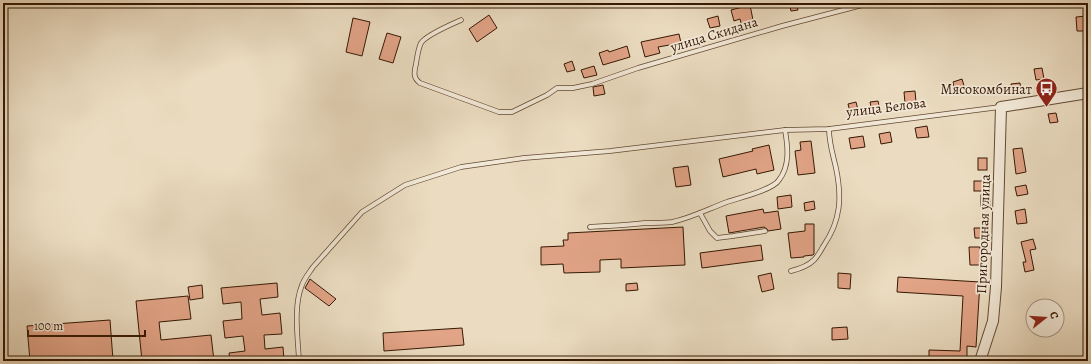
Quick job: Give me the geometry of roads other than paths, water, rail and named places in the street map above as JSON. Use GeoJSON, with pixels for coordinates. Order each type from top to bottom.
{"type":"FeatureCollection","features":[{"type":"Feature","properties":{"kind":"street","name":"улица Белова"},"geometry":{"type":"LineString","coordinates":[[1001,107],[1088,94]]}},
{"type":"Feature","properties":{"kind":"street","name":"Пригородная улица"},"geometry":{"type":"LineString","coordinates":[[980,361],[993,321],[996,286],[1001,107]]}},
{"type":"Feature","properties":{"kind":"lane","name":"улица Скидана"},"geometry":{"type":"LineString","coordinates":[[461,20],[428,36],[422,42],[415,66],[414,75],[416,80],[420,83],[498,112],[512,112],[547,95],[557,88],[572,88],[592,84],[638,68],[774,28],[870,3]]}},
{"type":"Feature","properties":{"kind":"lane","name":"улица Белова"},"geometry":{"type":"LineString","coordinates":[[299,361],[297,315],[300,290],[313,266],[362,212],[405,185],[461,167],[524,158],[610,151],[785,130],[829,129],[1001,107]]}},
{"type":"Feature","properties":{"kind":"lane"},"geometry":{"type":"LineString","coordinates":[[791,271],[814,260],[830,237],[838,216],[840,202],[839,191],[836,168],[829,138],[829,129]]}},
{"type":"Feature","properties":{"kind":"lane"},"geometry":{"type":"LineString","coordinates":[[590,227],[672,222],[700,214],[727,202],[776,185],[784,171],[787,159],[785,130]]}},
{"type":"Feature","properties":{"kind":"lane"},"geometry":{"type":"LineString","coordinates":[[700,214],[710,231],[717,238],[764,231]]}},
{"type":"Feature","properties":{"kind":"place","name":"Мясокомбинат"},"geometry":{"type":"Point","coordinates":[1047,108]}}]}
